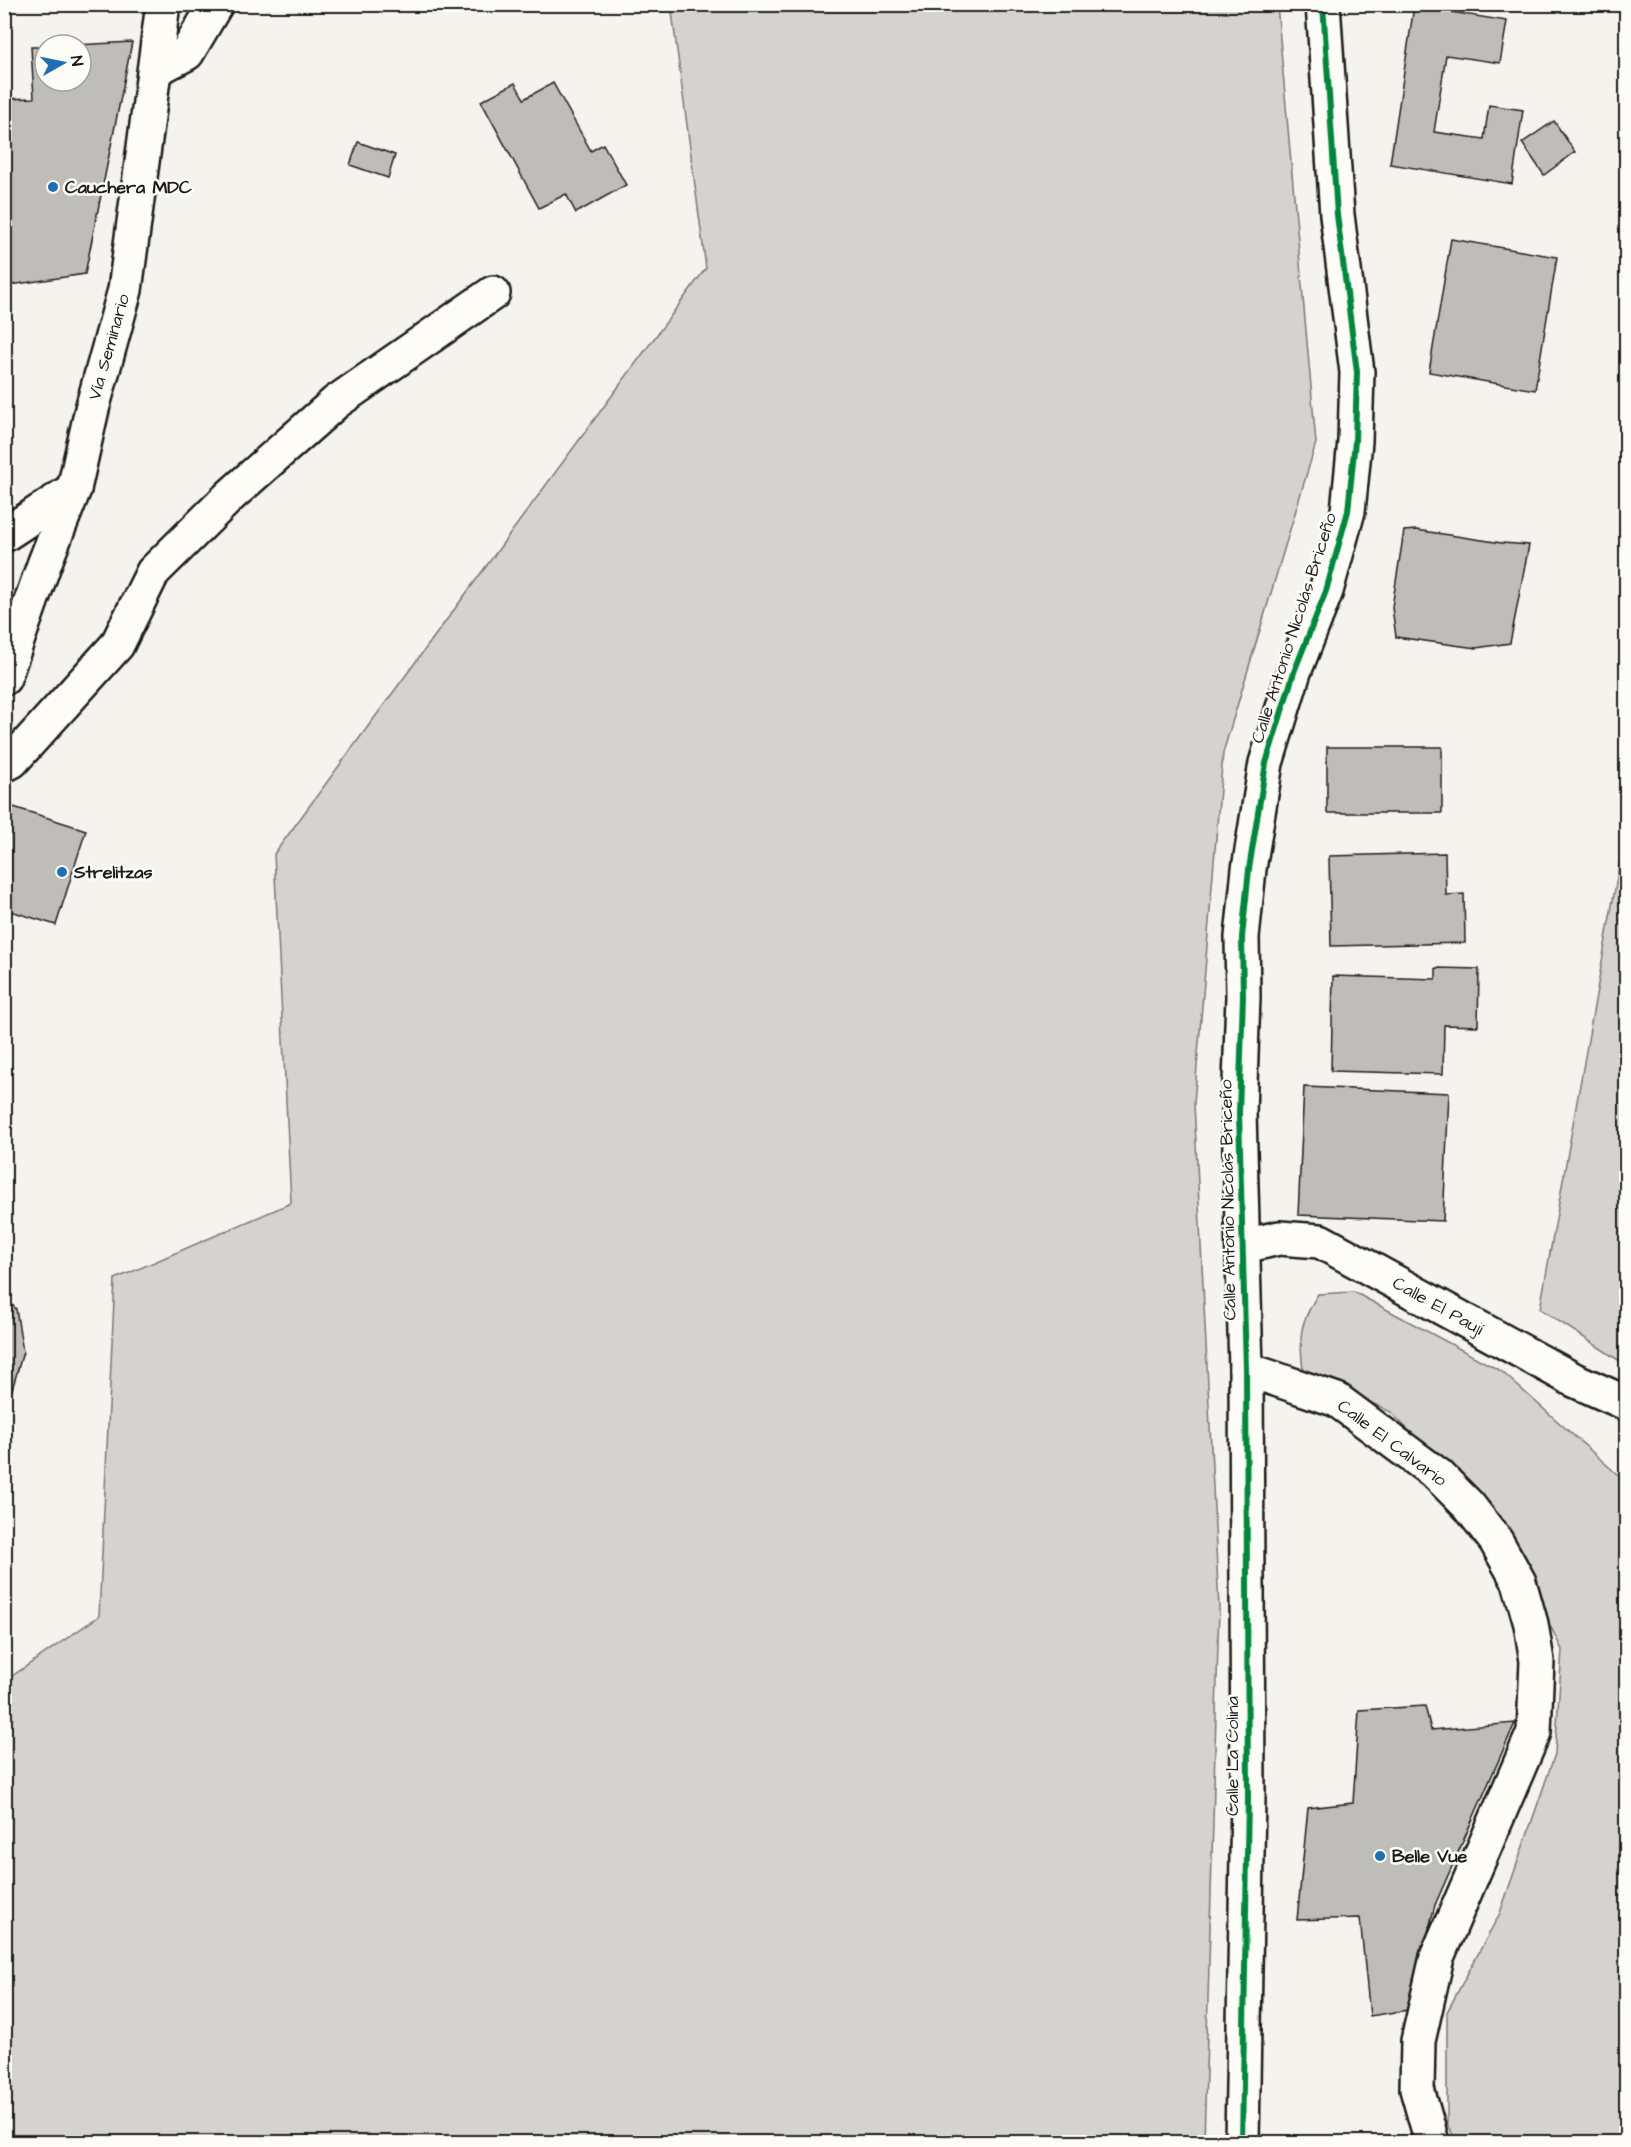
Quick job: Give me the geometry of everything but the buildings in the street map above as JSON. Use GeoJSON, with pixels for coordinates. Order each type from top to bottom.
{"type":"FeatureCollection","features":[{"type":"Feature","properties":{"kind":"street","name":"Vía Seminario"},"geometry":{"type":"LineString","coordinates":[[4,678],[45,562],[75,489],[92,409],[125,290],[163,4]]}},
{"type":"Feature","properties":{"kind":"street"},"geometry":{"type":"LineString","coordinates":[[156,69],[187,53],[216,4]]}},
{"type":"Feature","properties":{"kind":"street","name":"Calle Antonio Nicolás Briceño"},"geometry":{"type":"LineString","coordinates":[[1246,1369],[1239,1113],[1243,996],[1242,938],[1248,869],[1266,763],[1294,672],[1326,591],[1348,511],[1355,441],[1357,372],[1337,215],[1323,4]]}},
{"type":"Feature","properties":{"kind":"street"},"geometry":{"type":"LineString","coordinates":[[4,765],[12,761],[117,645],[153,572],[231,495],[336,402],[493,293]]}},
{"type":"Feature","properties":{"kind":"street"},"geometry":{"type":"LineString","coordinates":[[4,535],[75,489]]}},
{"type":"Feature","properties":{"kind":"street","name":"Calle El Paují"},"geometry":{"type":"LineString","coordinates":[[1244,1246],[1278,1238],[1320,1241],[1574,1380],[1626,1403]]}},
{"type":"Feature","properties":{"kind":"street","name":"Calle La Colina"},"geometry":{"type":"LineString","coordinates":[[1242,2142],[1248,1797],[1246,1369]]}},
{"type":"Feature","properties":{"kind":"street","name":"Calle El Calvario"},"geometry":{"type":"LineString","coordinates":[[1246,1369],[1337,1400],[1438,1474],[1469,1506],[1496,1541],[1519,1582],[1531,1624],[1537,1661],[1534,1732],[1437,1957],[1418,2041],[1417,2089],[1432,2142]]}},
{"type":"Feature","properties":{"kind":"shaded area"},"geometry":{"type":"Polygon","coordinates":[[[671,5],[1277,5],[1316,443],[1223,753],[1194,1103],[1219,1608],[1204,2142],[5,2142],[5,1681],[99,1616],[115,1279],[291,1203],[274,854],[706,268],[671,5]]]}},
{"type":"Feature","properties":{"kind":"shaded area"},"geometry":{"type":"Polygon","coordinates":[[[1626,827],[1626,1365],[1540,1309],[1626,827]]]}},
{"type":"Feature","properties":{"kind":"shaded area"},"geometry":{"type":"Polygon","coordinates":[[[1354,1292],[1501,1371],[1626,1482],[1626,2142],[1457,2142],[1447,2124],[1447,2012],[1500,1913],[1555,1754],[1562,1650],[1503,1529],[1391,1412],[1303,1370],[1302,1331],[1307,1314],[1318,1294],[1354,1292]]]}},
{"type":"Feature","properties":{"kind":"cycle path"},"geometry":{"type":"LineString","coordinates":[[1242,2142],[1248,1797],[1246,1369],[1239,1113],[1243,996],[1242,937],[1249,869],[1266,763],[1294,672],[1326,591],[1348,511],[1355,441],[1357,372],[1337,215],[1323,4]]}},
{"type":"Feature","properties":{"kind":"place","name":"Cauchera MDC"},"geometry":{"type":"Point","coordinates":[53,187]}},
{"type":"Feature","properties":{"kind":"place","name":"Strelitzas"},"geometry":{"type":"Point","coordinates":[62,872]}},
{"type":"Feature","properties":{"kind":"place","name":"Belle Vue"},"geometry":{"type":"Point","coordinates":[1380,1856]}}]}
